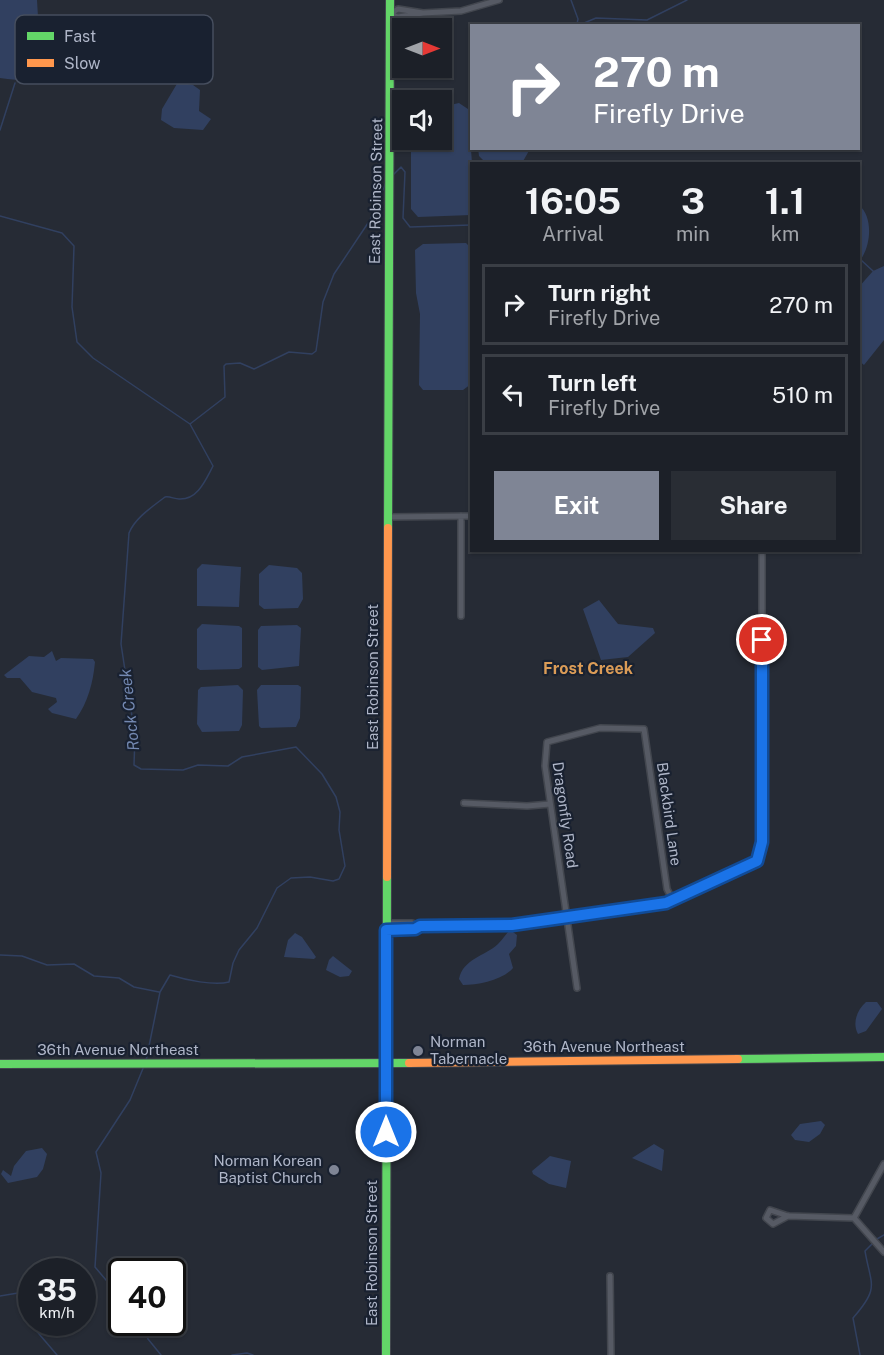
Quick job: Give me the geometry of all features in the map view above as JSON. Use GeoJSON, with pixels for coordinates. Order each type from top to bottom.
{"type":"FeatureCollection","features":[{"type":"Feature","properties":{"kind":"street","name":"East Robinson Street"},"geometry":{"type":"LineString","coordinates":[[386,1355],[390,0]]}},
{"type":"Feature","properties":{"kind":"street"},"geometry":{"type":"LineString","coordinates":[[390,14],[398,17],[460,11],[499,0]]}},
{"type":"Feature","properties":{"kind":"street"},"geometry":{"type":"LineString","coordinates":[[460,516],[460,616]]}},
{"type":"Feature","properties":{"kind":"street"},"geometry":{"type":"LineString","coordinates":[[387,517],[470,516]]}},
{"type":"Feature","properties":{"kind":"street"},"geometry":{"type":"LineString","coordinates":[[386,927],[412,924],[420,926],[504,926],[673,901],[757,861],[762,849],[762,552]]}},
{"type":"Feature","properties":{"kind":"street","name":"Dragonfly Road"},"geometry":{"type":"LineString","coordinates":[[577,988],[544,758],[547,742],[600,728],[644,729]]}},
{"type":"Feature","properties":{"kind":"street","name":"Blackbird Lane"},"geometry":{"type":"LineString","coordinates":[[644,729],[668,890],[673,901]]}},
{"type":"Feature","properties":{"kind":"street"},"geometry":{"type":"LineString","coordinates":[[464,803],[527,806],[550,804]]}},
{"type":"Feature","properties":{"kind":"street","name":"36th Avenue Northeast"},"geometry":{"type":"LineString","coordinates":[[0,1064],[386,1063],[884,1057]]}},
{"type":"Feature","properties":{"kind":"street"},"geometry":{"type":"LineString","coordinates":[[854,1218],[884,1164]]}},
{"type":"Feature","properties":{"kind":"street"},"geometry":{"type":"LineString","coordinates":[[788,1216],[854,1218],[883,1251]]}},
{"type":"Feature","properties":{"kind":"street"},"geometry":{"type":"LineString","coordinates":[[610,1276],[611,1355]]}},
{"type":"Feature","properties":{"kind":"water"},"geometry":{"type":"Polygon","coordinates":[[[0,0],[37,0],[38,15],[15,15],[15,79],[0,78],[0,0]]]}},
{"type":"Feature","properties":{"kind":"water"},"geometry":{"type":"Polygon","coordinates":[[[177,84],[193,85],[200,90],[199,111],[211,119],[203,130],[174,128],[161,120],[162,109],[177,84]]]}},
{"type":"Feature","properties":{"kind":"water"},"geometry":{"type":"Polygon","coordinates":[[[459,103],[468,109],[472,162],[470,162],[470,215],[418,217],[411,209],[411,150],[452,150],[452,105],[459,103]]]}},
{"type":"Feature","properties":{"kind":"water"},"geometry":{"type":"Polygon","coordinates":[[[478,150],[529,150],[523,162],[485,162],[479,156],[478,150]]]}},
{"type":"Feature","properties":{"kind":"water"},"geometry":{"type":"Polygon","coordinates":[[[860,206],[869,226],[868,243],[860,260],[860,206]]]}},
{"type":"Feature","properties":{"kind":"water"},"geometry":{"type":"Polygon","coordinates":[[[466,243],[470,247],[470,385],[463,390],[423,390],[419,385],[420,314],[416,293],[415,250],[423,244],[466,243]]]}},
{"type":"Feature","properties":{"kind":"water"},"geometry":{"type":"Polygon","coordinates":[[[884,266],[884,340],[864,365],[860,362],[860,286],[873,271],[884,266]]]}},
{"type":"Feature","properties":{"kind":"water"},"geometry":{"type":"Polygon","coordinates":[[[202,564],[241,567],[239,607],[197,606],[197,569],[202,564]]]}},
{"type":"Feature","properties":{"kind":"water"},"geometry":{"type":"Polygon","coordinates":[[[269,565],[297,568],[302,573],[303,599],[298,608],[264,609],[259,605],[259,574],[269,565]]]}},
{"type":"Feature","properties":{"kind":"water"},"geometry":{"type":"Polygon","coordinates":[[[599,600],[618,624],[653,628],[655,633],[628,657],[601,660],[583,609],[599,600]]]}},
{"type":"Feature","properties":{"kind":"water"},"geometry":{"type":"Polygon","coordinates":[[[202,624],[242,628],[242,667],[200,670],[197,668],[197,629],[202,624]]]}},
{"type":"Feature","properties":{"kind":"water"},"geometry":{"type":"Polygon","coordinates":[[[297,625],[301,628],[299,666],[262,670],[258,667],[258,630],[261,626],[297,625]]]}},
{"type":"Feature","properties":{"kind":"water"},"geometry":{"type":"Polygon","coordinates":[[[52,651],[56,661],[61,658],[93,659],[95,662],[89,692],[76,719],[52,713],[48,709],[57,702],[56,698],[32,692],[20,678],[7,678],[4,675],[29,656],[44,657],[52,651]]]}},
{"type":"Feature","properties":{"kind":"water"},"geometry":{"type":"Polygon","coordinates":[[[238,685],[243,690],[242,725],[239,731],[202,732],[197,724],[198,690],[201,687],[238,685]]]}},
{"type":"Feature","properties":{"kind":"water"},"geometry":{"type":"Polygon","coordinates":[[[261,685],[298,685],[301,687],[300,718],[296,727],[261,728],[259,726],[257,690],[261,685]]]}},
{"type":"Feature","properties":{"kind":"water"},"geometry":{"type":"Polygon","coordinates":[[[510,930],[517,935],[516,946],[509,954],[513,968],[503,976],[490,981],[463,985],[459,979],[465,967],[498,944],[510,930]]]}},
{"type":"Feature","properties":{"kind":"water"},"geometry":{"type":"Polygon","coordinates":[[[295,933],[302,937],[316,957],[314,959],[284,957],[288,940],[295,933]]]}},
{"type":"Feature","properties":{"kind":"water"},"geometry":{"type":"Polygon","coordinates":[[[333,956],[352,971],[349,976],[340,977],[326,970],[333,956]]]}},
{"type":"Feature","properties":{"kind":"water"},"geometry":{"type":"Polygon","coordinates":[[[866,1002],[877,1002],[882,1009],[866,1031],[858,1034],[855,1025],[856,1017],[866,1002]]]}},
{"type":"Feature","properties":{"kind":"water"},"geometry":{"type":"Polygon","coordinates":[[[821,1121],[825,1125],[820,1134],[809,1142],[795,1140],[791,1135],[800,1124],[821,1121]]]}},
{"type":"Feature","properties":{"kind":"water"},"geometry":{"type":"Polygon","coordinates":[[[654,1144],[664,1150],[662,1171],[632,1158],[654,1144]]]}},
{"type":"Feature","properties":{"kind":"water"},"geometry":{"type":"Polygon","coordinates":[[[42,1148],[47,1154],[43,1169],[37,1177],[8,1183],[1,1174],[3,1170],[11,1176],[14,1166],[26,1151],[42,1148]]]}},
{"type":"Feature","properties":{"kind":"water"},"geometry":{"type":"Polygon","coordinates":[[[550,1156],[571,1161],[566,1188],[549,1184],[533,1174],[532,1171],[550,1156]]]}},
{"type":"Feature","properties":{"kind":"waterway"},"geometry":{"type":"LineString","coordinates":[[571,0],[578,19],[577,24]]}},
{"type":"Feature","properties":{"kind":"waterway"},"geometry":{"type":"LineString","coordinates":[[582,24],[596,18],[647,20],[687,0]]}},
{"type":"Feature","properties":{"kind":"waterway","name":"Rock Creek"},"geometry":{"type":"LineString","coordinates":[[0,130],[15,83]]}},
{"type":"Feature","properties":{"kind":"waterway"},"geometry":{"type":"LineString","coordinates":[[393,175],[401,167],[405,172],[403,218],[410,227],[470,225]]}},
{"type":"Feature","properties":{"kind":"waterway"},"geometry":{"type":"LineString","coordinates":[[190,424],[225,397],[224,366],[226,364],[240,363],[254,369],[289,352],[312,354],[316,351],[323,302],[334,274],[370,220],[387,180]]}},
{"type":"Feature","properties":{"kind":"waterway","name":"Rock Creek"},"geometry":{"type":"LineString","coordinates":[[0,216],[62,233],[74,246],[72,307],[77,342],[93,358],[190,424],[213,466],[204,482],[191,496],[179,499],[165,497],[149,509],[129,533],[121,644],[135,736],[134,765],[141,769],[183,770],[198,765],[228,766],[242,757],[296,747],[322,774],[336,797],[340,812],[339,830],[345,866],[339,879],[333,881],[310,877],[291,878],[277,888],[257,928],[239,950],[233,963],[229,982],[208,983],[170,975],[160,992],[146,1061]]}},
{"type":"Feature","properties":{"kind":"waterway"},"geometry":{"type":"LineString","coordinates":[[861,260],[873,271]]}},
{"type":"Feature","properties":{"kind":"waterway"},"geometry":{"type":"LineString","coordinates":[[0,955],[22,956],[47,965],[74,964],[94,976],[119,978],[134,987],[159,992]]}},
{"type":"Feature","properties":{"kind":"waterway","name":"Rock Creek"},"geometry":{"type":"LineString","coordinates":[[108,1281],[95,1267],[101,1173],[96,1152],[130,1100],[144,1066]]}},
{"type":"Feature","properties":{"kind":"waterway"},"geometry":{"type":"LineString","coordinates":[[877,1239],[884,1235]]}},
{"type":"Feature","properties":{"kind":"waterway"},"geometry":{"type":"LineString","coordinates":[[860,1355],[853,1318],[862,1308],[870,1292],[871,1279],[865,1251],[874,1242]]}},
{"type":"Feature","properties":{"kind":"waterway"},"geometry":{"type":"LineString","coordinates":[[0,1296],[18,1293],[31,1302],[26,1311],[28,1321],[57,1355]]}},
{"type":"Feature","properties":{"kind":"waterway","name":"Rock Creek"},"geometry":{"type":"LineString","coordinates":[[147,1336],[161,1355]]}},
{"type":"Feature","properties":{"kind":"waterway","name":"Rock Creek"},"geometry":{"type":"LineString","coordinates":[[232,1355],[247,1353],[253,1355]]}},
{"type":"Feature","properties":{"kind":"traffic: fast"},"geometry":{"type":"LineString","coordinates":[[388,528],[390,0]]}},
{"type":"Feature","properties":{"kind":"traffic: fast"},"geometry":{"type":"LineString","coordinates":[[386,1355],[387,877]]}},
{"type":"Feature","properties":{"kind":"traffic: fast"},"geometry":{"type":"LineString","coordinates":[[738,1059],[884,1057]]}},
{"type":"Feature","properties":{"kind":"traffic: fast"},"geometry":{"type":"LineString","coordinates":[[0,1064],[409,1063]]}},
{"type":"Feature","properties":{"kind":"traffic: slow"},"geometry":{"type":"LineString","coordinates":[[387,877],[388,528]]}},
{"type":"Feature","properties":{"kind":"traffic: slow"},"geometry":{"type":"LineString","coordinates":[[409,1063],[738,1059]]}},
{"type":"Feature","properties":{"kind":"place","name":"Norman Tabernacle"},"geometry":{"type":"Point","coordinates":[418,1051]}},
{"type":"Feature","properties":{"kind":"place","name":"Norman Korean Baptist Church"},"geometry":{"type":"Point","coordinates":[334,1170]}},
{"type":"Feature","properties":{"kind":"district","name":"Frost Creek"},"geometry":{"type":"Point","coordinates":[588,668]}},
{"type":"Feature","properties":{"kind":"route"},"geometry":{"type":"LineString","coordinates":[[386,1132],[386,930],[415,929],[420,926],[504,926],[666,903],[744,869],[757,861],[762,849],[762,640]]}}]}
